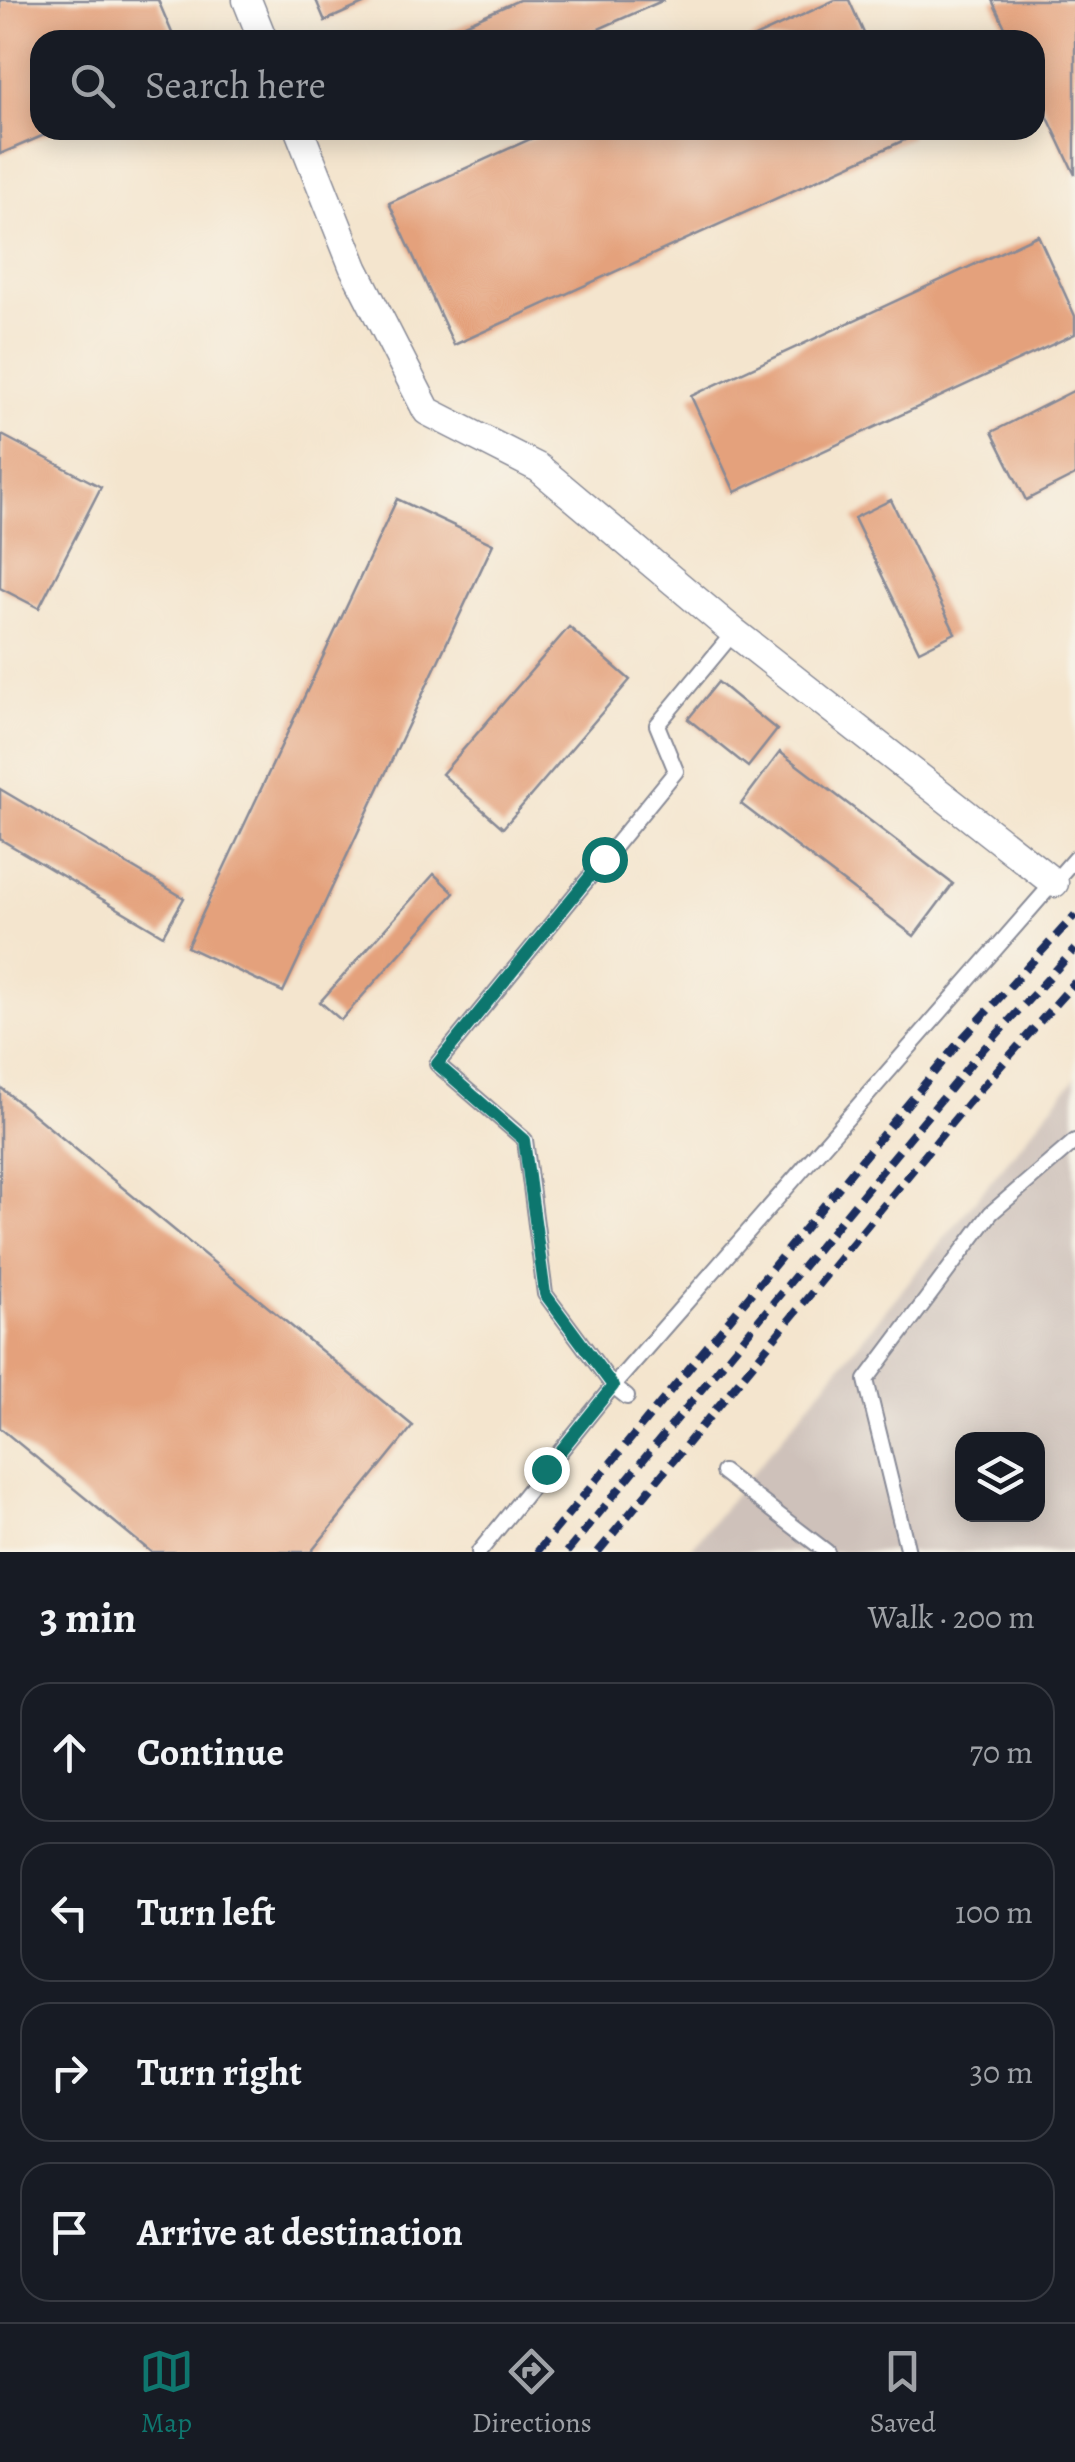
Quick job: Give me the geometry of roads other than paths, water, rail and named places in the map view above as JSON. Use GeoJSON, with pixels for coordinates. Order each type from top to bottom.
{"type":"FeatureCollection","features":[{"type":"Feature","properties":{"kind":"street"},"geometry":{"type":"LineString","coordinates":[[246,0],[259,30]]}},
{"type":"Feature","properties":{"kind":"street"},"geometry":{"type":"LineString","coordinates":[[303,140],[354,268],[427,410],[539,468],[734,632],[1054,883]]}},
{"type":"Feature","properties":{"kind":"lane"},"geometry":{"type":"LineString","coordinates":[[627,1397],[613,1386],[545,1294],[524,1140],[437,1064],[676,771],[657,725],[734,632]]}},
{"type":"Feature","properties":{"kind":"lane"},"geometry":{"type":"LineString","coordinates":[[479,1552],[613,1386],[1075,858]]}},
{"type":"Feature","properties":{"kind":"lane"},"geometry":{"type":"LineString","coordinates":[[908,1552],[866,1380],[992,1212],[1075,1142]]}},
{"type":"Feature","properties":{"kind":"lane"},"geometry":{"type":"LineString","coordinates":[[722,1472],[826,1552]]}},
{"type":"Feature","properties":{"kind":"railway"},"geometry":{"type":"LineString","coordinates":[[537,1552],[960,1041],[1075,915]]}},
{"type":"Feature","properties":{"kind":"railway"},"geometry":{"type":"LineString","coordinates":[[567,1552],[977,1056],[1075,949]]}},
{"type":"Feature","properties":{"kind":"railway"},"geometry":{"type":"LineString","coordinates":[[598,1552],[968,1103],[1075,982]]}}]}
